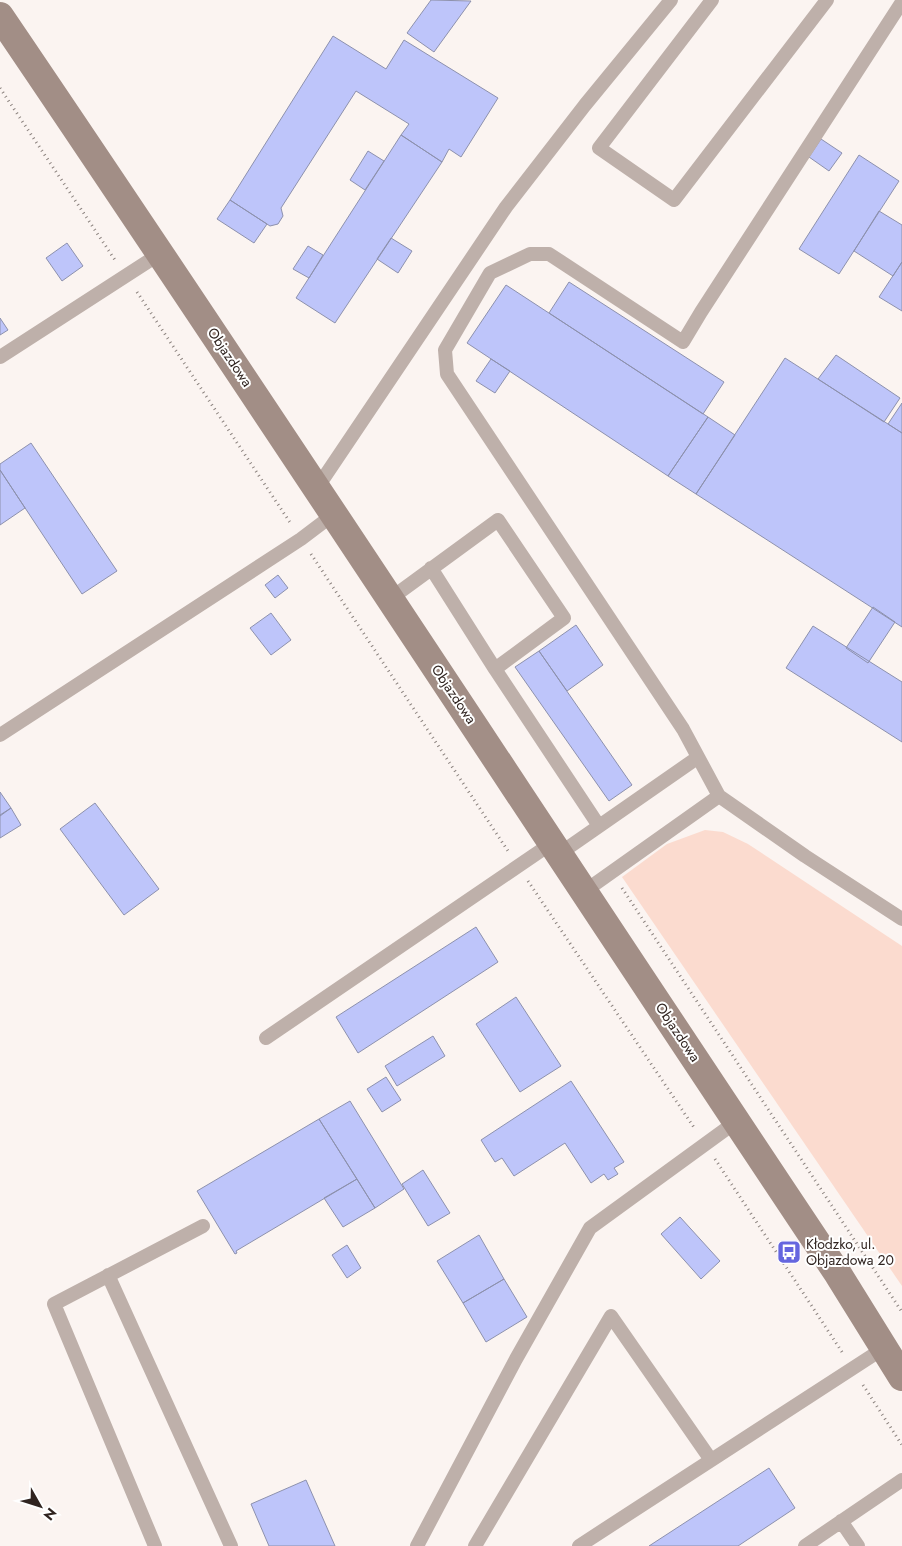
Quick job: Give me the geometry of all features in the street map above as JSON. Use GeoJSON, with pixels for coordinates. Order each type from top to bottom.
{"type":"FeatureCollection","features":[{"type":"Feature","properties":{"kind":"street","name":"Objazdowa"},"geometry":{"type":"LineString","coordinates":[[0,18],[161,253],[556,848],[838,1274],[902,1377]]}},
{"type":"Feature","properties":{"kind":"lane"},"geometry":{"type":"LineString","coordinates":[[317,488],[506,207],[585,105],[671,0]]}},
{"type":"Feature","properties":{"kind":"lane"},"geometry":{"type":"LineString","coordinates":[[712,0],[599,148],[674,200],[827,0]]}},
{"type":"Feature","properties":{"kind":"lane"},"geometry":{"type":"LineString","coordinates":[[902,2],[706,303],[683,342],[549,254],[530,254],[490,273],[445,350],[447,374],[683,729],[719,796],[805,856],[902,918]]}},
{"type":"Feature","properties":{"kind":"lane"},"geometry":{"type":"LineString","coordinates":[[0,357],[161,253]]}},
{"type":"Feature","properties":{"kind":"lane"},"geometry":{"type":"LineString","coordinates":[[0,735],[301,539],[334,514]]}},
{"type":"Feature","properties":{"kind":"lane"},"geometry":{"type":"LineString","coordinates":[[390,599],[498,520],[564,618],[494,670]]}},
{"type":"Feature","properties":{"kind":"lane"},"geometry":{"type":"LineString","coordinates":[[431,568],[494,670],[599,826]]}},
{"type":"Feature","properties":{"kind":"lane"},"geometry":{"type":"LineString","coordinates":[[266,1038],[518,866],[599,826],[697,758]]}},
{"type":"Feature","properties":{"kind":"lane"},"geometry":{"type":"LineString","coordinates":[[584,892],[719,796]]}},
{"type":"Feature","properties":{"kind":"lane"},"geometry":{"type":"LineString","coordinates":[[417,1546],[516,1359],[590,1228],[737,1121]]}},
{"type":"Feature","properties":{"kind":"lane"},"geometry":{"type":"LineString","coordinates":[[155,1546],[54,1304],[203,1226]]}},
{"type":"Feature","properties":{"kind":"lane"},"geometry":{"type":"LineString","coordinates":[[108,1275],[231,1546]]}},
{"type":"Feature","properties":{"kind":"lane"},"geometry":{"type":"LineString","coordinates":[[475,1546],[611,1316],[711,1460]]}},
{"type":"Feature","properties":{"kind":"lane"},"geometry":{"type":"LineString","coordinates":[[579,1546],[884,1348]]}},
{"type":"Feature","properties":{"kind":"lane"},"geometry":{"type":"LineString","coordinates":[[805,1546],[902,1480]]}},
{"type":"Feature","properties":{"kind":"lane"},"geometry":{"type":"LineString","coordinates":[[842,1521],[858,1546]]}},
{"type":"Feature","properties":{"kind":"path"},"geometry":{"type":"LineString","coordinates":[[0,88],[518,866],[706,1144],[902,1446]]}},
{"type":"Feature","properties":{"kind":"shaded area"},"geometry":{"type":"Polygon","coordinates":[[[705,830],[723,832],[748,844],[902,946],[902,1286],[622,877],[667,844],[705,830]]]}},
{"type":"Feature","properties":{"kind":"building"},"geometry":{"type":"Polygon","coordinates":[[[431,0],[471,1],[434,52],[407,33],[431,0]]]}},
{"type":"Feature","properties":{"kind":"building"},"geometry":{"type":"Polygon","coordinates":[[[333,36],[386,69],[404,40],[498,98],[461,157],[449,149],[442,162],[401,135],[409,124],[356,91],[281,208],[283,216],[278,224],[270,226],[230,200],[333,36]]]}},
{"type":"Feature","properties":{"kind":"building"},"geometry":{"type":"Polygon","coordinates":[[[401,135],[442,162],[335,323],[296,298],[401,135]]]}},
{"type":"Feature","properties":{"kind":"building"},"geometry":{"type":"Polygon","coordinates":[[[821,139],[842,153],[829,171],[809,157],[821,139]]]}},
{"type":"Feature","properties":{"kind":"building"},"geometry":{"type":"Polygon","coordinates":[[[368,151],[384,161],[365,190],[350,180],[368,151]]]}},
{"type":"Feature","properties":{"kind":"building"},"geometry":{"type":"Polygon","coordinates":[[[859,155],[899,181],[839,274],[799,249],[859,155]]]}},
{"type":"Feature","properties":{"kind":"building"},"geometry":{"type":"Polygon","coordinates":[[[230,200],[267,224],[254,243],[217,219],[230,200]]]}},
{"type":"Feature","properties":{"kind":"building"},"geometry":{"type":"Polygon","coordinates":[[[879,211],[902,225],[902,262],[893,276],[854,251],[879,211]]]}},
{"type":"Feature","properties":{"kind":"building"},"geometry":{"type":"Polygon","coordinates":[[[391,238],[412,251],[398,273],[377,259],[391,238]]]}},
{"type":"Feature","properties":{"kind":"building"},"geometry":{"type":"Polygon","coordinates":[[[67,243],[83,266],[62,281],[46,258],[67,243]]]}},
{"type":"Feature","properties":{"kind":"building"},"geometry":{"type":"Polygon","coordinates":[[[308,246],[323,255],[309,278],[293,269],[308,246]]]}},
{"type":"Feature","properties":{"kind":"building"},"geometry":{"type":"Polygon","coordinates":[[[902,262],[902,311],[879,297],[902,262]]]}},
{"type":"Feature","properties":{"kind":"building"},"geometry":{"type":"Polygon","coordinates":[[[569,282],[724,382],[703,414],[549,313],[569,282]]]}},
{"type":"Feature","properties":{"kind":"building"},"geometry":{"type":"Polygon","coordinates":[[[506,285],[708,417],[668,476],[467,343],[506,285]]]}},
{"type":"Feature","properties":{"kind":"building"},"geometry":{"type":"Polygon","coordinates":[[[0,318],[8,330],[0,335],[0,318]]]}},
{"type":"Feature","properties":{"kind":"building"},"geometry":{"type":"Polygon","coordinates":[[[836,355],[900,398],[884,422],[818,379],[836,355]]]}},
{"type":"Feature","properties":{"kind":"building"},"geometry":{"type":"Polygon","coordinates":[[[785,358],[902,433],[902,627],[696,494],[785,358]]]}},
{"type":"Feature","properties":{"kind":"building"},"geometry":{"type":"Polygon","coordinates":[[[491,359],[510,371],[495,393],[476,381],[491,359]]]}},
{"type":"Feature","properties":{"kind":"building"},"geometry":{"type":"Polygon","coordinates":[[[902,403],[902,433],[888,424],[902,403]]]}},
{"type":"Feature","properties":{"kind":"building"},"geometry":{"type":"Polygon","coordinates":[[[708,417],[735,435],[696,494],[668,476],[708,417]]]}},
{"type":"Feature","properties":{"kind":"building"},"geometry":{"type":"Polygon","coordinates":[[[31,443],[117,571],[82,594],[0,470],[0,464],[31,443]]]}},
{"type":"Feature","properties":{"kind":"building"},"geometry":{"type":"Polygon","coordinates":[[[0,470],[25,508],[0,525],[0,470]]]}},
{"type":"Feature","properties":{"kind":"building"},"geometry":{"type":"Polygon","coordinates":[[[278,575],[288,588],[275,598],[265,585],[278,575]]]}},
{"type":"Feature","properties":{"kind":"building"},"geometry":{"type":"Polygon","coordinates":[[[873,607],[895,622],[868,663],[846,648],[873,607]]]}},
{"type":"Feature","properties":{"kind":"building"},"geometry":{"type":"Polygon","coordinates":[[[271,613],[291,640],[271,655],[250,628],[271,613]]]}},
{"type":"Feature","properties":{"kind":"building"},"geometry":{"type":"Polygon","coordinates":[[[576,625],[603,665],[567,691],[539,651],[576,625]]]}},
{"type":"Feature","properties":{"kind":"building"},"geometry":{"type":"Polygon","coordinates":[[[813,626],[902,682],[902,742],[786,668],[813,626]]]}},
{"type":"Feature","properties":{"kind":"building"},"geometry":{"type":"Polygon","coordinates":[[[539,651],[632,785],[609,801],[515,667],[539,651]]]}},
{"type":"Feature","properties":{"kind":"building"},"geometry":{"type":"Polygon","coordinates":[[[0,792],[11,808],[0,816],[0,792]]]}},
{"type":"Feature","properties":{"kind":"building"},"geometry":{"type":"Polygon","coordinates":[[[95,803],[159,889],[124,915],[60,829],[95,803]]]}},
{"type":"Feature","properties":{"kind":"building"},"geometry":{"type":"Polygon","coordinates":[[[11,808],[21,825],[0,838],[0,815],[11,808]]]}},
{"type":"Feature","properties":{"kind":"building"},"geometry":{"type":"Polygon","coordinates":[[[476,927],[498,962],[358,1053],[336,1017],[476,927]]]}},
{"type":"Feature","properties":{"kind":"building"},"geometry":{"type":"Polygon","coordinates":[[[516,997],[561,1066],[520,1092],[476,1024],[516,997]]]}},
{"type":"Feature","properties":{"kind":"building"},"geometry":{"type":"Polygon","coordinates":[[[433,1036],[445,1056],[397,1086],[385,1066],[433,1036]]]}},
{"type":"Feature","properties":{"kind":"building"},"geometry":{"type":"Polygon","coordinates":[[[386,1077],[401,1100],[382,1112],[367,1089],[386,1077]]]}},
{"type":"Feature","properties":{"kind":"building"},"geometry":{"type":"Polygon","coordinates":[[[571,1081],[624,1162],[614,1168],[618,1174],[608,1180],[604,1174],[591,1183],[565,1143],[514,1176],[502,1158],[495,1162],[481,1140],[571,1081]]]}},
{"type":"Feature","properties":{"kind":"building"},"geometry":{"type":"Polygon","coordinates":[[[350,1101],[404,1189],[375,1208],[319,1119],[350,1101]]]}},
{"type":"Feature","properties":{"kind":"building"},"geometry":{"type":"Polygon","coordinates":[[[319,1119],[357,1179],[236,1251],[237,1253],[235,1254],[197,1191],[319,1119]]]}},
{"type":"Feature","properties":{"kind":"building"},"geometry":{"type":"Polygon","coordinates":[[[423,1170],[450,1213],[428,1226],[402,1184],[423,1170]]]}},
{"type":"Feature","properties":{"kind":"building"},"geometry":{"type":"Polygon","coordinates":[[[357,1179],[375,1208],[343,1227],[324,1198],[357,1179]]]}},
{"type":"Feature","properties":{"kind":"building"},"geometry":{"type":"Polygon","coordinates":[[[680,1217],[720,1261],[701,1279],[661,1234],[680,1217]]]}},
{"type":"Feature","properties":{"kind":"building"},"geometry":{"type":"Polygon","coordinates":[[[479,1235],[504,1279],[463,1303],[437,1261],[479,1235]]]}},
{"type":"Feature","properties":{"kind":"building"},"geometry":{"type":"Polygon","coordinates":[[[347,1245],[361,1268],[347,1278],[332,1255],[347,1245]]]}},
{"type":"Feature","properties":{"kind":"building"},"geometry":{"type":"Polygon","coordinates":[[[504,1279],[527,1317],[486,1342],[463,1303],[504,1279]]]}},
{"type":"Feature","properties":{"kind":"building"},"geometry":{"type":"Polygon","coordinates":[[[769,1468],[795,1508],[738,1546],[649,1546],[769,1468]]]}},
{"type":"Feature","properties":{"kind":"building"},"geometry":{"type":"Polygon","coordinates":[[[306,1480],[335,1546],[269,1546],[251,1504],[306,1480]]]}},
{"type":"Feature","properties":{"kind":"place","name":"Kłodzko, ul. Objazdowa 20"},"geometry":{"type":"Point","coordinates":[789,1252]}}]}
